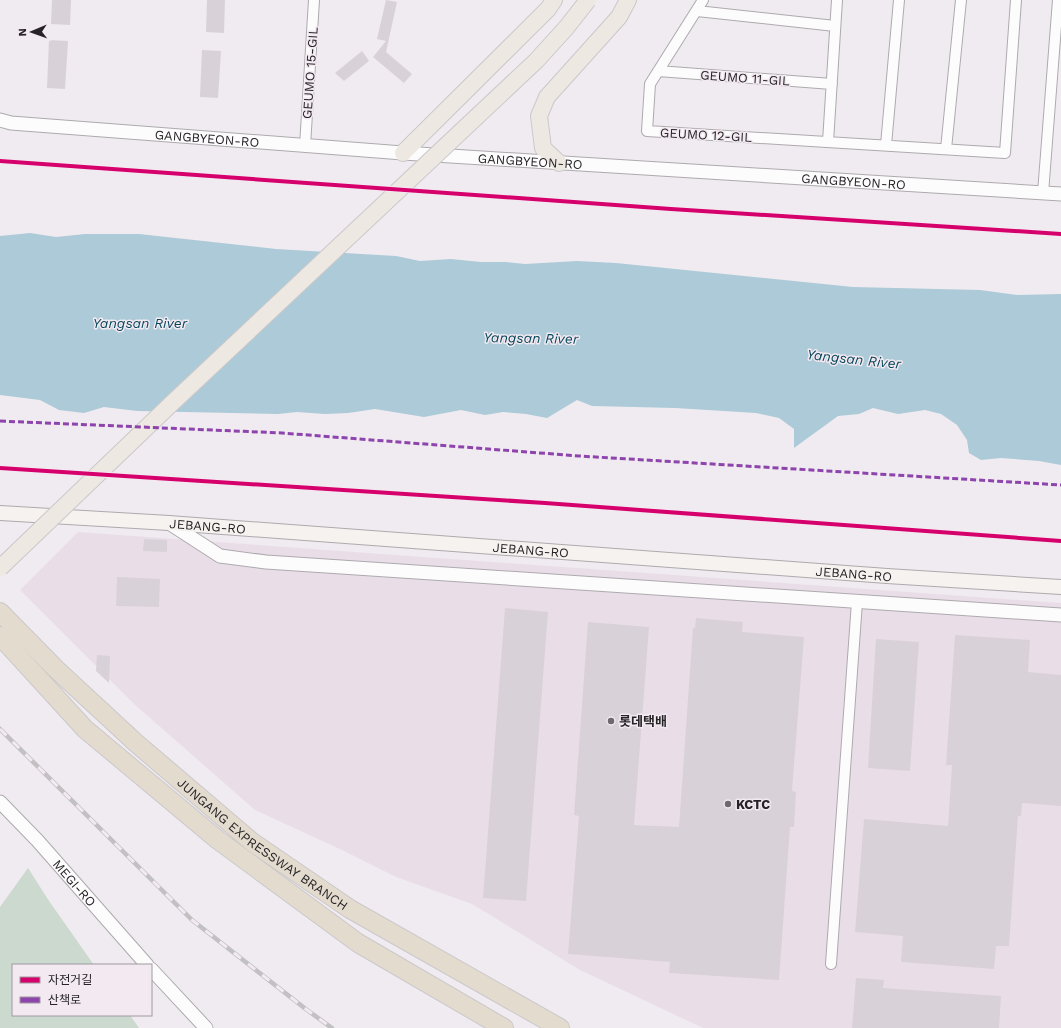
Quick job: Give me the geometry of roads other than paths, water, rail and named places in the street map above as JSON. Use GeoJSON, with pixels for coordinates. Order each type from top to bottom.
{"type":"FeatureCollection","features":[{"type":"Feature","properties":{"kind":"highway","name":"JUNGANG EXPRESSWAY BRANCH"},"geometry":{"type":"LineString","coordinates":[[0,612],[56,669],[136,743],[252,842],[350,909],[560,1028]]}},
{"type":"Feature","properties":{"kind":"highway","name":"JUNGANG EXPRESSWAY BRANCH"},"geometry":{"type":"LineString","coordinates":[[0,636],[85,729],[218,840],[358,943],[504,1028]]}},
{"type":"Feature","properties":{"kind":"main road"},"geometry":{"type":"LineString","coordinates":[[403,153],[548,9],[554,0]]}},
{"type":"Feature","properties":{"kind":"main road"},"geometry":{"type":"LineString","coordinates":[[0,568],[170,405],[536,61],[566,28],[588,0]]}},
{"type":"Feature","properties":{"kind":"main road"},"geometry":{"type":"LineString","coordinates":[[559,162],[543,148],[539,116],[546,97],[619,17],[628,0]]}},
{"type":"Feature","properties":{"kind":"main road","name":"JEBANG-RO"},"geometry":{"type":"LineString","coordinates":[[0,513],[168,523],[880,576],[1061,587]]}},
{"type":"Feature","properties":{"kind":"street","name":"GEUMO 15-GIL"},"geometry":{"type":"LineString","coordinates":[[305,146],[314,0]]}},
{"type":"Feature","properties":{"kind":"street","name":"GEUMO 12-GIL"},"geometry":{"type":"LineString","coordinates":[[703,0],[650,84],[647,131],[1006,153],[1016,0]]}},
{"type":"Feature","properties":{"kind":"street"},"geometry":{"type":"LineString","coordinates":[[828,142],[837,0]]}},
{"type":"Feature","properties":{"kind":"street"},"geometry":{"type":"LineString","coordinates":[[886,145],[899,0]]}},
{"type":"Feature","properties":{"kind":"street"},"geometry":{"type":"LineString","coordinates":[[946,149],[961,0]]}},
{"type":"Feature","properties":{"kind":"street"},"geometry":{"type":"LineString","coordinates":[[1043,194],[1058,0]]}},
{"type":"Feature","properties":{"kind":"street"},"geometry":{"type":"LineString","coordinates":[[697,11],[835,26]]}},
{"type":"Feature","properties":{"kind":"street","name":"GEUMO 11-GIL"},"geometry":{"type":"LineString","coordinates":[[658,71],[832,84]]}},
{"type":"Feature","properties":{"kind":"street","name":"GANGBYEON-RO"},"geometry":{"type":"LineString","coordinates":[[0,120],[403,153],[1061,194]]}},
{"type":"Feature","properties":{"kind":"street"},"geometry":{"type":"LineString","coordinates":[[168,523],[220,556],[266,562],[1061,615]]}},
{"type":"Feature","properties":{"kind":"street"},"geometry":{"type":"LineString","coordinates":[[831,964],[857,602]]}},
{"type":"Feature","properties":{"kind":"street","name":"MEGI-RO"},"geometry":{"type":"LineString","coordinates":[[0,802],[37,840],[146,964]]}},
{"type":"Feature","properties":{"kind":"street"},"geometry":{"type":"LineString","coordinates":[[152,971],[206,1028]]}},
{"type":"Feature","properties":{"kind":"water","name":"Yangsan River"},"geometry":{"type":"Polygon","coordinates":[[[30,233],[56,237],[85,234],[139,234],[276,249],[396,256],[420,261],[451,259],[525,264],[577,261],[616,263],[853,287],[980,290],[1017,295],[1061,294],[1061,465],[1039,461],[1001,458],[981,460],[969,453],[967,440],[957,425],[941,414],[925,410],[898,414],[873,408],[859,414],[838,416],[794,448],[794,429],[779,418],[756,413],[675,408],[592,406],[577,400],[547,418],[503,412],[485,415],[461,410],[424,417],[375,409],[348,413],[325,414],[297,412],[278,414],[137,411],[104,407],[84,413],[59,410],[40,400],[0,395],[0,236],[30,233]]]}},
{"type":"Feature","properties":{"kind":"railway"},"geometry":{"type":"LineString","coordinates":[[0,729],[192,920],[332,1028]]}},
{"type":"Feature","properties":{"kind":"place","name":"롯데택배"},"geometry":{"type":"Point","coordinates":[611,721]}},
{"type":"Feature","properties":{"kind":"place","name":"KCTC"},"geometry":{"type":"Point","coordinates":[728,804]}}]}
